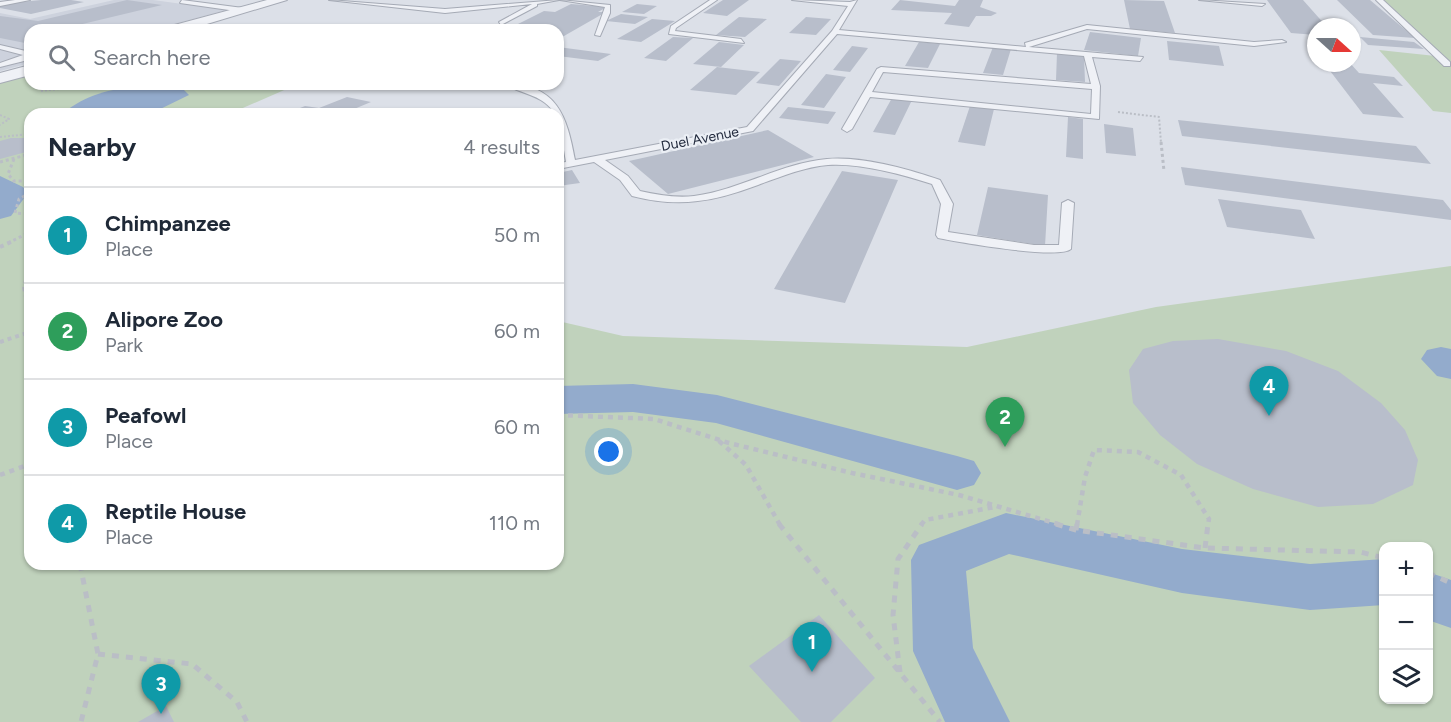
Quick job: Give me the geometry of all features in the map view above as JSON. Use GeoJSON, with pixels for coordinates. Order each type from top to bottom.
{"type":"FeatureCollection","features":[{"type":"Feature","properties":{"kind":"street"},"geometry":{"type":"LineString","coordinates":[[193,24],[281,0]]}},
{"type":"Feature","properties":{"kind":"street"},"geometry":{"type":"LineString","coordinates":[[0,78],[24,72]]}},
{"type":"Feature","properties":{"kind":"lane"},"geometry":{"type":"LineString","coordinates":[[0,4],[27,0]]}},
{"type":"Feature","properties":{"kind":"lane"},"geometry":{"type":"LineString","coordinates":[[332,0],[445,10],[556,0]]}},
{"type":"Feature","properties":{"kind":"lane"},"geometry":{"type":"LineString","coordinates":[[563,0],[608,6],[608,14],[598,35]]}},
{"type":"Feature","properties":{"kind":"lane"},"geometry":{"type":"LineString","coordinates":[[714,0],[673,27],[671,33],[741,41]]}},
{"type":"Feature","properties":{"kind":"lane"},"geometry":{"type":"LineString","coordinates":[[795,0],[852,2]]}},
{"type":"Feature","properties":{"kind":"lane"},"geometry":{"type":"LineString","coordinates":[[1202,0],[1262,4]]}},
{"type":"Feature","properties":{"kind":"lane"},"geometry":{"type":"LineString","coordinates":[[1379,0],[1447,64]]}},
{"type":"Feature","properties":{"kind":"lane"},"geometry":{"type":"LineString","coordinates":[[182,2],[243,10]]}},
{"type":"Feature","properties":{"kind":"lane"},"geometry":{"type":"LineString","coordinates":[[501,23],[535,6],[534,2]]}},
{"type":"Feature","properties":{"kind":"lane","name":"Duel Avenue"},"geometry":{"type":"LineString","coordinates":[[564,165],[750,129],[835,32],[852,2]]}},
{"type":"Feature","properties":{"kind":"lane"},"geometry":{"type":"LineString","coordinates":[[1022,47],[1087,27],[1254,44],[1282,42]]}},
{"type":"Feature","properties":{"kind":"lane"},"geometry":{"type":"LineString","coordinates":[[835,32],[1140,59]]}},
{"type":"Feature","properties":{"kind":"lane"},"geometry":{"type":"LineString","coordinates":[[0,47],[24,53]]}},
{"type":"Feature","properties":{"kind":"lane"},"geometry":{"type":"LineString","coordinates":[[868,94],[1096,117],[1094,109],[1096,87],[1087,54]]}},
{"type":"Feature","properties":{"kind":"lane"},"geometry":{"type":"LineString","coordinates":[[0,65],[24,58]]}},
{"type":"Feature","properties":{"kind":"lane"},"geometry":{"type":"LineString","coordinates":[[847,129],[881,69],[1096,87]]}},
{"type":"Feature","properties":{"kind":"lane"},"geometry":{"type":"LineString","coordinates":[[526,90],[543,96],[557,108]]}},
{"type":"Feature","properties":{"kind":"lane"},"geometry":{"type":"LineString","coordinates":[[564,127],[571,164]]}},
{"type":"Feature","properties":{"kind":"lane"},"geometry":{"type":"LineString","coordinates":[[598,160],[624,178],[636,194],[674,201],[711,196],[797,168],[829,162],[919,176],[936,182],[947,204],[942,235],[1034,249],[1065,249],[1068,203]]}},
{"type":"Feature","properties":{"kind":"path"},"geometry":{"type":"LineString","coordinates":[[33,93],[52,90]]}},
{"type":"Feature","properties":{"kind":"path"},"geometry":{"type":"LineString","coordinates":[[1094,109],[1159,117],[1164,171]]}},
{"type":"Feature","properties":{"kind":"path"},"geometry":{"type":"LineString","coordinates":[[0,116],[9,119],[0,125]]}},
{"type":"Feature","properties":{"kind":"path"},"geometry":{"type":"LineString","coordinates":[[0,137],[24,135]]}},
{"type":"Feature","properties":{"kind":"path"},"geometry":{"type":"LineString","coordinates":[[0,162],[24,156]]}},
{"type":"Feature","properties":{"kind":"path"},"geometry":{"type":"LineString","coordinates":[[14,159],[8,174],[14,181],[24,181]]}},
{"type":"Feature","properties":{"kind":"path"},"geometry":{"type":"LineString","coordinates":[[24,196],[19,199],[15,213],[24,214]]}},
{"type":"Feature","properties":{"kind":"path"},"geometry":{"type":"LineString","coordinates":[[0,247],[24,235]]}},
{"type":"Feature","properties":{"kind":"path"},"geometry":{"type":"LineString","coordinates":[[0,342],[24,334]]}},
{"type":"Feature","properties":{"kind":"path"},"geometry":{"type":"LineString","coordinates":[[564,415],[654,419],[852,474],[959,495],[1076,530],[1205,548],[1360,552],[1379,557]]}},
{"type":"Feature","properties":{"kind":"path"},"geometry":{"type":"LineString","coordinates":[[716,438],[746,465],[779,524],[940,722]]}},
{"type":"Feature","properties":{"kind":"path"},"geometry":{"type":"LineString","coordinates":[[1076,530],[1085,477],[1094,450],[1138,452],[1181,475],[1209,519],[1205,548]]}},
{"type":"Feature","properties":{"kind":"path"},"geometry":{"type":"LineString","coordinates":[[0,475],[24,466]]}},
{"type":"Feature","properties":{"kind":"path"},"geometry":{"type":"LineString","coordinates":[[900,673],[893,615],[898,560],[926,520],[957,512],[999,507]]}},
{"type":"Feature","properties":{"kind":"path"},"geometry":{"type":"LineString","coordinates":[[81,570],[98,654],[81,722]]}},
{"type":"Feature","properties":{"kind":"path"},"geometry":{"type":"LineString","coordinates":[[1433,575],[1451,583]]}},
{"type":"Feature","properties":{"kind":"path"},"geometry":{"type":"LineString","coordinates":[[98,654],[192,664],[237,702],[247,722]]}},
{"type":"Feature","properties":{"kind":"shaded area"},"geometry":{"type":"Polygon","coordinates":[[[114,0],[153,0],[227,10],[175,24],[24,24],[24,65],[0,71],[0,13],[30,19],[114,0]]]}},
{"type":"Feature","properties":{"kind":"green space"},"geometry":{"type":"Polygon","coordinates":[[[1384,0],[1451,0],[1451,113],[1433,111],[1379,50],[1445,57],[1384,0]]]}},
{"type":"Feature","properties":{"kind":"green space"},"geometry":{"type":"Polygon","coordinates":[[[24,74],[24,90],[284,90],[243,108],[24,108],[24,570],[564,570],[564,322],[623,336],[967,347],[1156,307],[1451,266],[1451,722],[0,722],[0,81],[24,74]]]}},
{"type":"Feature","properties":{"kind":"water"},"geometry":{"type":"Polygon","coordinates":[[[114,90],[184,90],[189,95],[162,108],[70,108],[99,94],[114,90]]]}},
{"type":"Feature","properties":{"kind":"building"},"geometry":{"type":"Polygon","coordinates":[[[41,0],[84,2],[31,14],[0,8],[0,4],[41,0]]]}},
{"type":"Feature","properties":{"kind":"building"},"geometry":{"type":"Polygon","coordinates":[[[127,0],[162,5],[83,24],[24,24],[24,43],[0,38],[0,16],[38,21],[127,0]]]}},
{"type":"Feature","properties":{"kind":"building"},"geometry":{"type":"Polygon","coordinates":[[[723,0],[749,0],[727,16],[703,13],[723,0]]]}},
{"type":"Feature","properties":{"kind":"building"},"geometry":{"type":"Polygon","coordinates":[[[900,0],[955,6],[959,0],[983,0],[980,7],[997,13],[991,16],[976,16],[969,27],[944,24],[952,13],[891,10],[900,0]]]}},
{"type":"Feature","properties":{"kind":"building"},"geometry":{"type":"Polygon","coordinates":[[[1124,0],[1164,1],[1175,33],[1130,29],[1124,0]]]}},
{"type":"Feature","properties":{"kind":"building"},"geometry":{"type":"Polygon","coordinates":[[[1267,0],[1303,0],[1319,18],[1307,18],[1307,34],[1291,33],[1267,0]]]}},
{"type":"Feature","properties":{"kind":"building"},"geometry":{"type":"Polygon","coordinates":[[[1337,0],[1370,0],[1415,38],[1373,35],[1361,23],[1361,18],[1356,18],[1337,0]]]}},
{"type":"Feature","properties":{"kind":"building"},"geometry":{"type":"Polygon","coordinates":[[[571,4],[607,7],[598,12],[606,12],[564,36],[564,24],[518,24],[544,11],[555,12],[571,4]]]}},
{"type":"Feature","properties":{"kind":"building"},"geometry":{"type":"Polygon","coordinates":[[[637,4],[657,6],[644,14],[622,12],[637,4]]]}},
{"type":"Feature","properties":{"kind":"building"},"geometry":{"type":"Polygon","coordinates":[[[621,14],[648,17],[635,24],[606,21],[621,14]]]}},
{"type":"Feature","properties":{"kind":"building"},"geometry":{"type":"Polygon","coordinates":[[[739,17],[767,19],[745,37],[716,35],[739,17]]]}},
{"type":"Feature","properties":{"kind":"building"},"geometry":{"type":"Polygon","coordinates":[[[806,17],[831,19],[816,35],[789,33],[806,17]]]}},
{"type":"Feature","properties":{"kind":"building"},"geometry":{"type":"Polygon","coordinates":[[[652,19],[675,21],[641,42],[617,39],[652,19]]]}},
{"type":"Feature","properties":{"kind":"building"},"geometry":{"type":"Polygon","coordinates":[[[1090,32],[1141,38],[1138,56],[1084,50],[1090,32]]]}},
{"type":"Feature","properties":{"kind":"building"},"geometry":{"type":"Polygon","coordinates":[[[673,37],[693,38],[666,61],[644,58],[673,37]]]}},
{"type":"Feature","properties":{"kind":"building"},"geometry":{"type":"Polygon","coordinates":[[[1361,37],[1414,42],[1424,49],[1368,45],[1361,37]]]}},
{"type":"Feature","properties":{"kind":"building"},"geometry":{"type":"Polygon","coordinates":[[[1167,41],[1219,46],[1224,66],[1169,60],[1167,41]]]}},
{"type":"Feature","properties":{"kind":"building"},"geometry":{"type":"Polygon","coordinates":[[[719,42],[744,45],[721,67],[693,64],[719,42]]]}},
{"type":"Feature","properties":{"kind":"building"},"geometry":{"type":"Polygon","coordinates":[[[919,42],[940,44],[928,68],[905,66],[919,42]]]}},
{"type":"Feature","properties":{"kind":"building"},"geometry":{"type":"Polygon","coordinates":[[[852,46],[868,48],[850,72],[833,70],[852,46]]]}},
{"type":"Feature","properties":{"kind":"building"},"geometry":{"type":"Polygon","coordinates":[[[993,47],[1011,49],[1003,75],[983,73],[993,47]]]}},
{"type":"Feature","properties":{"kind":"building"},"geometry":{"type":"Polygon","coordinates":[[[564,48],[611,54],[598,61],[564,57],[564,48]]]}},
{"type":"Feature","properties":{"kind":"building"},"geometry":{"type":"Polygon","coordinates":[[[1057,53],[1084,56],[1085,82],[1056,80],[1057,53]]]}},
{"type":"Feature","properties":{"kind":"building"},"geometry":{"type":"Polygon","coordinates":[[[780,59],[801,61],[779,86],[756,83],[780,59]]]}},
{"type":"Feature","properties":{"kind":"building"},"geometry":{"type":"Polygon","coordinates":[[[717,67],[760,72],[736,95],[690,90],[717,67]]]}},
{"type":"Feature","properties":{"kind":"building"},"geometry":{"type":"Polygon","coordinates":[[[1331,72],[1358,72],[1394,77],[1403,86],[1373,83],[1404,118],[1363,114],[1331,72]]]}},
{"type":"Feature","properties":{"kind":"building"},"geometry":{"type":"Polygon","coordinates":[[[826,74],[846,77],[824,108],[801,105],[826,74]]]}},
{"type":"Feature","properties":{"kind":"building"},"geometry":{"type":"Polygon","coordinates":[[[347,97],[371,102],[356,108],[319,108],[347,97]]]}},
{"type":"Feature","properties":{"kind":"building"},"geometry":{"type":"Polygon","coordinates":[[[892,98],[912,100],[895,135],[873,132],[892,98]]]}},
{"type":"Feature","properties":{"kind":"building"},"geometry":{"type":"Polygon","coordinates":[[[970,106],[994,109],[985,146],[958,142],[970,106]]]}},
{"type":"Feature","properties":{"kind":"building"},"geometry":{"type":"Polygon","coordinates":[[[788,107],[836,112],[828,124],[779,118],[788,107]]]}},
{"type":"Feature","properties":{"kind":"building"},"geometry":{"type":"Polygon","coordinates":[[[1068,117],[1083,119],[1083,159],[1066,157],[1068,117]]]}},
{"type":"Feature","properties":{"kind":"building"},"geometry":{"type":"Polygon","coordinates":[[[1178,120],[1416,146],[1431,164],[1182,136],[1178,120]]]}},
{"type":"Feature","properties":{"kind":"building"},"geometry":{"type":"Polygon","coordinates":[[[1104,124],[1133,128],[1136,156],[1106,153],[1104,124]]]}},
{"type":"Feature","properties":{"kind":"building"},"geometry":{"type":"Polygon","coordinates":[[[768,130],[814,157],[668,194],[629,161],[768,130]]]}},
{"type":"Feature","properties":{"kind":"building"},"geometry":{"type":"Polygon","coordinates":[[[24,138],[24,153],[0,159],[0,141],[24,138]]]}},
{"type":"Feature","properties":{"kind":"building"},"geometry":{"type":"Polygon","coordinates":[[[1181,167],[1443,200],[1451,210],[1451,220],[1185,185],[1181,167]]]}},
{"type":"Feature","properties":{"kind":"building"},"geometry":{"type":"Polygon","coordinates":[[[572,170],[580,183],[564,185],[564,172],[572,170]]]}},
{"type":"Feature","properties":{"kind":"building"},"geometry":{"type":"Polygon","coordinates":[[[842,171],[898,180],[845,303],[774,289],[842,171]]]}},
{"type":"Feature","properties":{"kind":"building"},"geometry":{"type":"Polygon","coordinates":[[[988,187],[1048,195],[1045,246],[977,235],[988,187]]]}},
{"type":"Feature","properties":{"kind":"building"},"geometry":{"type":"Polygon","coordinates":[[[1218,199],[1301,210],[1315,239],[1227,227],[1218,199]]]}},
{"type":"Feature","properties":{"kind":"building"},"geometry":{"type":"Polygon","coordinates":[[[1218,339],[1286,351],[1338,371],[1381,403],[1405,430],[1418,460],[1413,485],[1373,504],[1318,507],[1253,489],[1197,464],[1160,435],[1133,403],[1129,370],[1143,349],[1173,341],[1218,339]]]}},
{"type":"Feature","properties":{"kind":"building"},"geometry":{"type":"Polygon","coordinates":[[[819,615],[875,678],[831,722],[801,722],[749,666],[819,615]]]}},
{"type":"Feature","properties":{"kind":"building"},"geometry":{"type":"Polygon","coordinates":[[[166,706],[174,722],[138,722],[166,706]]]}},
{"type":"Feature","properties":{"kind":"waterway"},"geometry":{"type":"LineString","coordinates":[[0,185],[2,189],[13,193],[0,210]]}},
{"type":"Feature","properties":{"kind":"waterway"},"geometry":{"type":"LineString","coordinates":[[1441,359],[1451,367]]}},
{"type":"Feature","properties":{"kind":"waterway"},"geometry":{"type":"LineString","coordinates":[[564,400],[633,398],[717,409],[957,473]]}},
{"type":"Feature","properties":{"kind":"waterway"},"geometry":{"type":"LineString","coordinates":[[978,722],[943,651],[938,560],[1006,533],[1182,571],[1310,587],[1379,582]]}},
{"type":"Feature","properties":{"kind":"waterway"},"geometry":{"type":"LineString","coordinates":[[1431,596],[1451,604]]}},
{"type":"Feature","properties":{"kind":"place","name":"Reptile House"},"geometry":{"type":"Point","coordinates":[1269,416]}},
{"type":"Feature","properties":{"kind":"place","name":"Alipore Zoo"},"geometry":{"type":"Point","coordinates":[1005,447]}},
{"type":"Feature","properties":{"kind":"place","name":"Chimpanzee"},"geometry":{"type":"Point","coordinates":[812,672]}},
{"type":"Feature","properties":{"kind":"place","name":"Peafowl"},"geometry":{"type":"Point","coordinates":[161,714]}}]}
